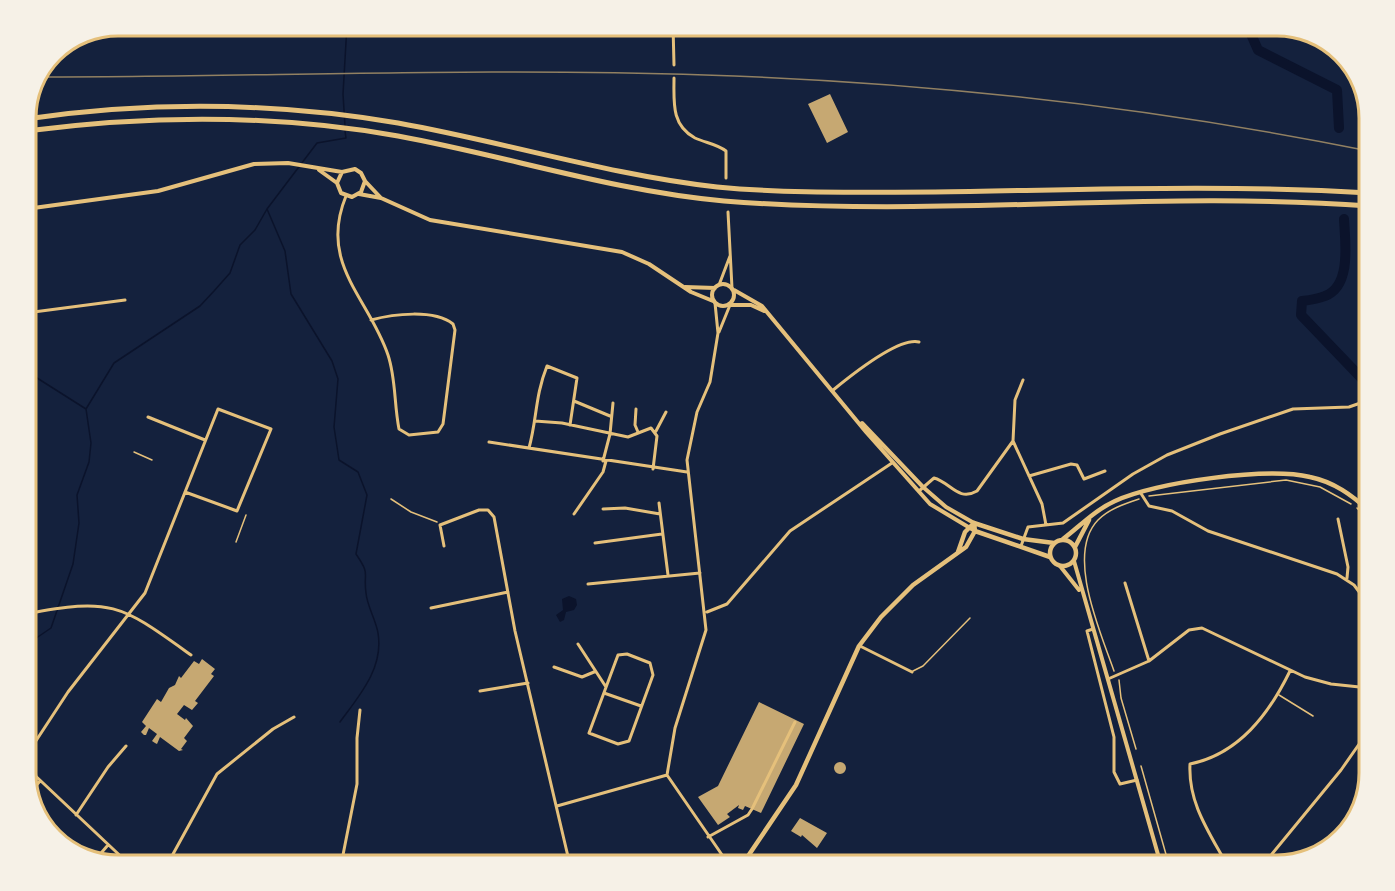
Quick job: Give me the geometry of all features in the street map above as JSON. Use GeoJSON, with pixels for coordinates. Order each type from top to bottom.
{"type":"FeatureCollection","features":[{"type":"Feature","properties":{"kind":"highway"},"geometry":{"type":"LineString","coordinates":[[36,118],[106,110],[189,105],[263,107],[329,113],[400,123],[607,170],[676,182],[777,191],[1208,189],[1359,193]]}},
{"type":"Feature","properties":{"kind":"highway"},"geometry":{"type":"LineString","coordinates":[[36,130],[169,119],[264,120],[328,126],[398,136],[674,195],[775,205],[1184,202],[1359,206]]}},
{"type":"Feature","properties":{"kind":"main road"},"geometry":{"type":"LineString","coordinates":[[36,208],[166,190],[254,164],[288,163],[342,172],[357,170],[381,198]]}},
{"type":"Feature","properties":{"kind":"main road"},"geometry":{"type":"LineString","coordinates":[[319,169],[337,183],[339,190],[346,196],[359,194],[381,198],[416,215],[443,223],[591,245],[622,252],[649,264],[722,307],[751,305],[768,312]]}},
{"type":"Feature","properties":{"kind":"main road"},"geometry":{"type":"LineString","coordinates":[[337,183],[342,172]]}},
{"type":"Feature","properties":{"kind":"main road"},"geometry":{"type":"LineString","coordinates":[[359,194],[365,181]]}},
{"type":"Feature","properties":{"kind":"main road"},"geometry":{"type":"LineString","coordinates":[[685,287],[726,284],[754,300],[768,312],[832,391],[921,489],[935,508],[975,531],[1050,557],[1081,593]]}},
{"type":"Feature","properties":{"kind":"main road"},"geometry":{"type":"LineString","coordinates":[[714,302],[717,286]]}},
{"type":"Feature","properties":{"kind":"main road"},"geometry":{"type":"LineString","coordinates":[[730,305],[735,298],[733,289]]}},
{"type":"Feature","properties":{"kind":"main road"},"geometry":{"type":"LineString","coordinates":[[857,419],[892,463],[921,489],[974,523],[1023,539],[1054,543],[1063,539],[1114,501],[1232,477],[1297,475],[1333,485],[1359,502]]}},
{"type":"Feature","properties":{"kind":"main road"},"geometry":{"type":"LineString","coordinates":[[1090,517],[1075,547],[1074,561],[1081,593],[1158,855]]}},
{"type":"Feature","properties":{"kind":"main road"},"geometry":{"type":"LineString","coordinates":[[958,552],[968,528],[974,523]]}},
{"type":"Feature","properties":{"kind":"main road"},"geometry":{"type":"LineString","coordinates":[[749,855],[796,785],[859,646],[907,590],[966,547],[975,531],[974,523]]}},
{"type":"Feature","properties":{"kind":"main road"},"geometry":{"type":"LineString","coordinates":[[1063,539],[1075,547]]}},
{"type":"Feature","properties":{"kind":"main road"},"geometry":{"type":"LineString","coordinates":[[1050,557],[1050,549],[1054,543]]}},
{"type":"Feature","properties":{"kind":"main road"},"geometry":{"type":"LineString","coordinates":[[1060,566],[1074,561]]}},
{"type":"Feature","properties":{"kind":"street"},"geometry":{"type":"LineString","coordinates":[[673,36],[674,65]]}},
{"type":"Feature","properties":{"kind":"street"},"geometry":{"type":"LineString","coordinates":[[674,78],[674,110],[678,121],[683,129],[695,138],[726,151],[726,178]]}},
{"type":"Feature","properties":{"kind":"street"},"geometry":{"type":"LineString","coordinates":[[346,196],[338,222],[340,248],[352,287],[389,357],[399,429],[409,435],[438,432],[443,424],[454,325],[447,320],[398,313],[371,320]]}},
{"type":"Feature","properties":{"kind":"street"},"geometry":{"type":"LineString","coordinates":[[728,213],[733,289]]}},
{"type":"Feature","properties":{"kind":"street"},"geometry":{"type":"LineString","coordinates":[[717,286],[730,254]]}},
{"type":"Feature","properties":{"kind":"street"},"geometry":{"type":"LineString","coordinates":[[36,312],[125,300]]}},
{"type":"Feature","properties":{"kind":"street"},"geometry":{"type":"LineString","coordinates":[[714,302],[718,333]]}},
{"type":"Feature","properties":{"kind":"street"},"geometry":{"type":"LineString","coordinates":[[722,855],[667,775],[675,728],[705,636],[706,612],[687,472],[689,444],[697,412],[710,382],[718,333],[730,305]]}},
{"type":"Feature","properties":{"kind":"street"},"geometry":{"type":"LineString","coordinates":[[832,391],[879,356],[909,341],[919,342]]}},
{"type":"Feature","properties":{"kind":"street"},"geometry":{"type":"LineString","coordinates":[[529,448],[535,422],[536,398],[547,366],[578,378],[570,424]]}},
{"type":"Feature","properties":{"kind":"street"},"geometry":{"type":"LineString","coordinates":[[1023,381],[1015,400],[1013,441],[1045,514],[1047,525]]}},
{"type":"Feature","properties":{"kind":"street"},"geometry":{"type":"LineString","coordinates":[[574,401],[610,416]]}},
{"type":"Feature","properties":{"kind":"street"},"geometry":{"type":"LineString","coordinates":[[574,514],[603,472],[613,403]]}},
{"type":"Feature","properties":{"kind":"street"},"geometry":{"type":"LineString","coordinates":[[1021,546],[1029,527],[1060,524],[1073,518],[1133,474],[1201,442],[1293,408],[1349,407],[1359,404]]}},
{"type":"Feature","properties":{"kind":"street"},"geometry":{"type":"LineString","coordinates":[[36,741],[68,692],[145,592],[218,409],[271,429],[237,511],[185,492]]}},
{"type":"Feature","properties":{"kind":"street"},"geometry":{"type":"LineString","coordinates":[[636,409],[635,425],[638,432]]}},
{"type":"Feature","properties":{"kind":"street"},"geometry":{"type":"LineString","coordinates":[[653,469],[656,431],[666,412]]}},
{"type":"Feature","properties":{"kind":"street"},"geometry":{"type":"LineString","coordinates":[[148,417],[205,440]]}},
{"type":"Feature","properties":{"kind":"street"},"geometry":{"type":"LineString","coordinates":[[535,422],[570,424],[628,437],[651,428],[656,431]]}},
{"type":"Feature","properties":{"kind":"street"},"geometry":{"type":"LineString","coordinates":[[921,489],[933,478],[959,494],[969,495],[976,491],[1013,441]]}},
{"type":"Feature","properties":{"kind":"street"},"geometry":{"type":"LineString","coordinates":[[489,442],[653,469],[687,472]]}},
{"type":"Feature","properties":{"kind":"street"},"geometry":{"type":"LineString","coordinates":[[706,612],[727,604],[790,531],[892,463]]}},
{"type":"Feature","properties":{"kind":"street"},"geometry":{"type":"LineString","coordinates":[[1029,476],[1071,464],[1077,465],[1084,479],[1105,471]]}},
{"type":"Feature","properties":{"kind":"street"},"geometry":{"type":"LineString","coordinates":[[1140,495],[1149,506],[1172,511],[1208,531],[1347,579],[1359,593]]}},
{"type":"Feature","properties":{"kind":"street"},"geometry":{"type":"LineString","coordinates":[[659,503],[668,576]]}},
{"type":"Feature","properties":{"kind":"street"},"geometry":{"type":"LineString","coordinates":[[603,508],[625,508],[660,514]]}},
{"type":"Feature","properties":{"kind":"street"},"geometry":{"type":"LineString","coordinates":[[444,546],[440,525],[479,510],[491,513],[496,523],[508,592],[568,855]]}},
{"type":"Feature","properties":{"kind":"street"},"geometry":{"type":"LineString","coordinates":[[1338,519],[1348,567],[1347,579]]}},
{"type":"Feature","properties":{"kind":"street"},"geometry":{"type":"LineString","coordinates":[[595,543],[663,534]]}},
{"type":"Feature","properties":{"kind":"street"},"geometry":{"type":"LineString","coordinates":[[588,584],[700,573]]}},
{"type":"Feature","properties":{"kind":"street"},"geometry":{"type":"LineString","coordinates":[[1125,583],[1149,661]]}},
{"type":"Feature","properties":{"kind":"street"},"geometry":{"type":"LineString","coordinates":[[431,608],[508,592]]}},
{"type":"Feature","properties":{"kind":"street"},"geometry":{"type":"LineString","coordinates":[[36,613],[93,604],[130,614],[191,655]]}},
{"type":"Feature","properties":{"kind":"street"},"geometry":{"type":"LineString","coordinates":[[1108,679],[1149,661],[1189,630],[1202,628],[1290,671],[1331,684],[1359,687]]}},
{"type":"Feature","properties":{"kind":"street"},"geometry":{"type":"LineString","coordinates":[[1093,629],[1087,631],[1114,737],[1114,772],[1120,784],[1137,780]]}},
{"type":"Feature","properties":{"kind":"street"},"geometry":{"type":"LineString","coordinates":[[578,644],[594,672],[606,687]]}},
{"type":"Feature","properties":{"kind":"street"},"geometry":{"type":"LineString","coordinates":[[859,646],[912,672]]}},
{"type":"Feature","properties":{"kind":"street"},"geometry":{"type":"LineString","coordinates":[[627,654],[650,663],[653,675],[629,741],[618,744],[589,733],[604,693],[618,655],[627,654]]}},
{"type":"Feature","properties":{"kind":"street"},"geometry":{"type":"LineString","coordinates":[[554,667],[582,677],[594,672]]}},
{"type":"Feature","properties":{"kind":"street"},"geometry":{"type":"LineString","coordinates":[[1221,855],[1196,808],[1189,780],[1190,764],[1204,761],[1226,750],[1261,719],[1278,695],[1290,671]]}},
{"type":"Feature","properties":{"kind":"street"},"geometry":{"type":"LineString","coordinates":[[480,691],[528,683]]}},
{"type":"Feature","properties":{"kind":"street"},"geometry":{"type":"LineString","coordinates":[[604,693],[641,706]]}},
{"type":"Feature","properties":{"kind":"street"},"geometry":{"type":"LineString","coordinates":[[343,855],[357,784],[356,749],[360,710]]}},
{"type":"Feature","properties":{"kind":"street"},"geometry":{"type":"LineString","coordinates":[[173,855],[217,774],[273,729],[294,717]]}},
{"type":"Feature","properties":{"kind":"street"},"geometry":{"type":"LineString","coordinates":[[708,837],[748,815],[795,722]]}},
{"type":"Feature","properties":{"kind":"street"},"geometry":{"type":"LineString","coordinates":[[1272,855],[1359,745]]}},
{"type":"Feature","properties":{"kind":"street"},"geometry":{"type":"LineString","coordinates":[[76,815],[108,767],[126,746]]}},
{"type":"Feature","properties":{"kind":"street"},"geometry":{"type":"LineString","coordinates":[[557,806],[667,775]]}},
{"type":"Feature","properties":{"kind":"street"},"geometry":{"type":"LineString","coordinates":[[36,778],[118,855]]}},
{"type":"Feature","properties":{"kind":"street"},"geometry":{"type":"LineString","coordinates":[[37,785],[40,782]]}},
{"type":"Feature","properties":{"kind":"street"},"geometry":{"type":"LineString","coordinates":[[101,853],[108,845]]}},
{"type":"Feature","properties":{"kind":"lane"},"geometry":{"type":"LineString","coordinates":[[134,452],[153,460]]}},
{"type":"Feature","properties":{"kind":"lane"},"geometry":{"type":"LineString","coordinates":[[236,542],[246,515]]}},
{"type":"Feature","properties":{"kind":"lane"},"geometry":{"type":"LineString","coordinates":[[912,672],[923,666],[970,618]]}},
{"type":"Feature","properties":{"kind":"lane"},"geometry":{"type":"LineString","coordinates":[[1278,695],[1313,716]]}},
{"type":"Feature","properties":{"kind":"path"},"geometry":{"type":"LineString","coordinates":[[1136,749],[1120,698],[1118,676],[1087,581],[1083,557],[1087,539],[1098,520],[1140,495],[1286,480],[1332,492],[1359,510]]}},
{"type":"Feature","properties":{"kind":"path"},"geometry":{"type":"LineString","coordinates":[[391,499],[411,512],[440,525]]}},
{"type":"Feature","properties":{"kind":"path"},"geometry":{"type":"LineString","coordinates":[[1141,766],[1166,855]]}},
{"type":"Feature","properties":{"kind":"water"},"geometry":{"type":"Polygon","coordinates":[[[569,596],[576,599],[577,605],[574,610],[566,612],[564,620],[560,622],[556,615],[563,610],[562,599],[569,596]]]}},
{"type":"Feature","properties":{"kind":"building"},"geometry":{"type":"Polygon","coordinates":[[[830,94],[848,132],[827,143],[808,104],[830,94]]]}},
{"type":"Feature","properties":{"kind":"building"},"geometry":{"type":"Polygon","coordinates":[[[202,659],[215,669],[211,674],[214,676],[195,701],[198,703],[192,710],[184,705],[177,714],[185,720],[186,718],[193,726],[184,738],[187,741],[181,749],[183,750],[179,751],[160,737],[157,744],[155,743],[152,741],[157,734],[149,728],[144,735],[141,732],[146,726],[142,722],[157,699],[161,702],[169,688],[175,685],[179,676],[181,678],[194,661],[199,664],[202,659]]]}},
{"type":"Feature","properties":{"kind":"building"},"geometry":{"type":"Polygon","coordinates":[[[759,702],[804,724],[761,813],[745,806],[743,810],[738,808],[739,805],[727,814],[730,817],[718,825],[698,797],[718,786],[759,702]]]}},
{"type":"Feature","properties":{"kind":"building"},"geometry":{"type":"Polygon","coordinates":[[[840,762],[846,768],[840,774],[834,768],[840,762]]]}},
{"type":"Feature","properties":{"kind":"building"},"geometry":{"type":"Polygon","coordinates":[[[800,818],[827,833],[817,848],[802,835],[801,837],[791,831],[800,818]]]}},
{"type":"Feature","properties":{"kind":"waterway"},"geometry":{"type":"LineString","coordinates":[[345,126],[343,94],[346,36]]}},
{"type":"Feature","properties":{"kind":"waterway"},"geometry":{"type":"LineString","coordinates":[[1252,36],[1258,50],[1337,90],[1339,128]]}},
{"type":"Feature","properties":{"kind":"waterway"},"geometry":{"type":"LineString","coordinates":[[86,409],[114,363],[200,306],[214,291],[230,273],[240,245],[255,230],[267,209],[317,143],[346,138],[345,131]]}},
{"type":"Feature","properties":{"kind":"waterway"},"geometry":{"type":"LineString","coordinates":[[267,209],[285,251],[291,294],[332,361],[338,379],[334,427],[339,460],[358,472],[367,495],[356,554],[365,570],[367,598],[377,628],[379,646],[374,670],[340,722]]}},
{"type":"Feature","properties":{"kind":"waterway"},"geometry":{"type":"LineString","coordinates":[[1344,219],[1346,250],[1340,283],[1334,291],[1325,296],[1302,301],[1301,315],[1359,376]]}},
{"type":"Feature","properties":{"kind":"waterway"},"geometry":{"type":"LineString","coordinates":[[36,377],[86,409],[91,443],[89,462],[77,495],[79,523],[73,564],[51,628],[36,638]]}},
{"type":"Feature","properties":{"kind":"railway"},"geometry":{"type":"LineString","coordinates":[[47,77],[539,72],[789,78],[955,91],[1121,109],[1287,135],[1359,149]]}}]}
